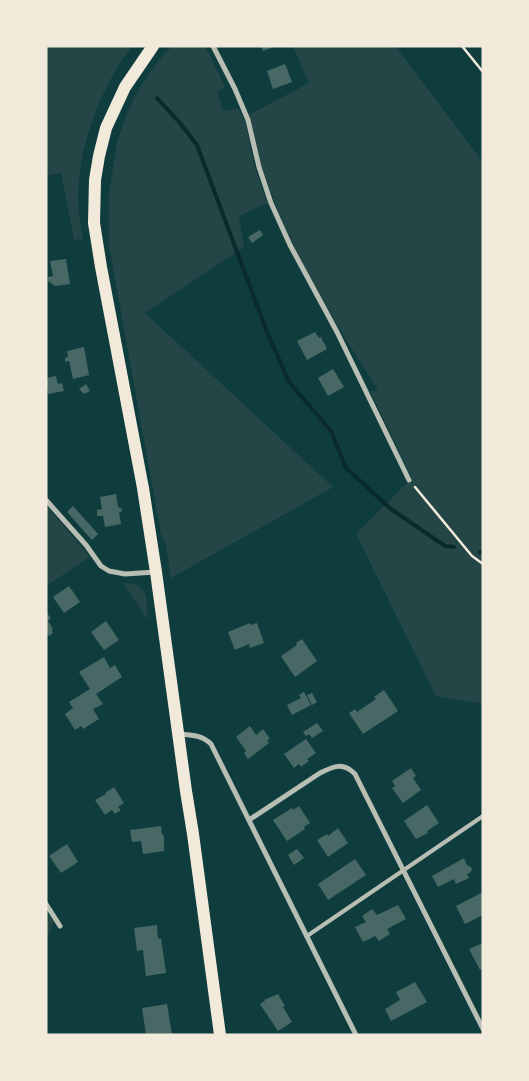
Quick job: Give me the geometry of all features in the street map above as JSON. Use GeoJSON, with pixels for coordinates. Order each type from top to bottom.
{"type":"FeatureCollection","features":[{"type":"Feature","properties":{"kind":"main road"},"geometry":{"type":"LineString","coordinates":[[153,46],[125,87],[106,128],[96,172],[94,205],[96,240],[143,488],[220,1035]]}},
{"type":"Feature","properties":{"kind":"street"},"geometry":{"type":"LineString","coordinates":[[213,46],[248,120],[258,167],[290,245],[337,332],[409,480]]}},
{"type":"Feature","properties":{"kind":"street"},"geometry":{"type":"LineString","coordinates":[[46,500],[86,545],[101,566],[109,571],[125,574],[156,572]]}},
{"type":"Feature","properties":{"kind":"street"},"geometry":{"type":"LineString","coordinates":[[178,734],[199,736],[211,744],[356,1035]]}},
{"type":"Feature","properties":{"kind":"street"},"geometry":{"type":"LineString","coordinates":[[249,820],[320,772],[332,767],[342,766],[349,768],[355,774],[483,1029]]}},
{"type":"Feature","properties":{"kind":"street"},"geometry":{"type":"LineString","coordinates":[[46,904],[60,926]]}},
{"type":"Feature","properties":{"kind":"lane"},"geometry":{"type":"LineString","coordinates":[[306,936],[483,816]]}},
{"type":"Feature","properties":{"kind":"path"},"geometry":{"type":"LineString","coordinates":[[462,46],[483,72]]}},
{"type":"Feature","properties":{"kind":"path"},"geometry":{"type":"LineString","coordinates":[[409,480],[472,556],[483,564]]}},
{"type":"Feature","properties":{"kind":"shaded area"},"geometry":{"type":"Polygon","coordinates":[[[46,46],[132,46],[120,63],[100,101],[86,141],[81,162],[78,204],[83,239],[74,240],[61,173],[46,176],[46,46]]]}},
{"type":"Feature","properties":{"kind":"shaded area"},"geometry":{"type":"Polygon","coordinates":[[[172,46],[205,46],[225,87],[217,91],[223,111],[238,108],[245,121],[255,168],[268,203],[239,216],[244,247],[145,313],[333,487],[171,578],[165,541],[162,540],[109,245],[109,194],[117,142],[128,110],[141,86],[159,60],[172,46]]]}},
{"type":"Feature","properties":{"kind":"shaded area"},"geometry":{"type":"Polygon","coordinates":[[[293,46],[395,46],[483,162],[483,704],[436,696],[356,534],[412,478],[370,391],[378,390],[328,310],[298,254],[273,197],[258,154],[249,115],[309,83],[293,46]]]}},
{"type":"Feature","properties":{"kind":"shaded area"},"geometry":{"type":"Polygon","coordinates":[[[46,505],[90,557],[46,586],[46,505]]]}},
{"type":"Feature","properties":{"kind":"shaded area"},"geometry":{"type":"Polygon","coordinates":[[[123,583],[138,586],[145,593],[148,620],[123,583]]]}},
{"type":"Feature","properties":{"kind":"shaded area"},"geometry":{"type":"Polygon","coordinates":[[[46,912],[54,921],[46,942],[46,912]]]}},
{"type":"Feature","properties":{"kind":"building"},"geometry":{"type":"Polygon","coordinates":[[[261,46],[276,46],[263,51],[261,46]]]}},
{"type":"Feature","properties":{"kind":"building"},"geometry":{"type":"Polygon","coordinates":[[[285,64],[292,82],[273,89],[267,71],[285,64]]]}},
{"type":"Feature","properties":{"kind":"building"},"geometry":{"type":"Polygon","coordinates":[[[260,230],[263,235],[252,243],[248,237],[260,230]]]}},
{"type":"Feature","properties":{"kind":"building"},"geometry":{"type":"Polygon","coordinates":[[[66,259],[70,284],[55,286],[48,281],[48,277],[53,276],[50,261],[66,259]]]}},
{"type":"Feature","properties":{"kind":"building"},"geometry":{"type":"Polygon","coordinates":[[[315,332],[319,338],[321,337],[327,349],[307,360],[297,341],[315,332]]]}},
{"type":"Feature","properties":{"kind":"building"},"geometry":{"type":"Polygon","coordinates":[[[84,347],[89,375],[73,379],[69,361],[65,362],[65,358],[68,357],[67,351],[84,347]]]}},
{"type":"Feature","properties":{"kind":"building"},"geometry":{"type":"Polygon","coordinates":[[[333,369],[344,387],[328,396],[318,378],[333,369]]]}},
{"type":"Feature","properties":{"kind":"building"},"geometry":{"type":"Polygon","coordinates":[[[56,376],[58,384],[62,383],[64,391],[48,394],[46,378],[56,376]]]}},
{"type":"Feature","properties":{"kind":"building"},"geometry":{"type":"Polygon","coordinates":[[[86,384],[90,391],[84,394],[79,389],[86,384]]]}},
{"type":"Feature","properties":{"kind":"building"},"geometry":{"type":"Polygon","coordinates":[[[116,494],[118,507],[122,511],[119,513],[121,524],[105,527],[103,516],[97,516],[97,510],[102,509],[100,497],[116,494]]]}},
{"type":"Feature","properties":{"kind":"building"},"geometry":{"type":"Polygon","coordinates":[[[73,506],[98,534],[92,540],[67,512],[73,506]]]}},
{"type":"Feature","properties":{"kind":"building"},"geometry":{"type":"Polygon","coordinates":[[[69,586],[80,602],[64,613],[53,597],[69,586]]]}},
{"type":"Feature","properties":{"kind":"building"},"geometry":{"type":"Polygon","coordinates":[[[46,612],[51,618],[48,621],[53,629],[53,633],[49,636],[46,632],[46,612]]]}},
{"type":"Feature","properties":{"kind":"building"},"geometry":{"type":"Polygon","coordinates":[[[106,621],[119,640],[104,650],[91,632],[106,621]]]}},
{"type":"Feature","properties":{"kind":"building"},"geometry":{"type":"Polygon","coordinates":[[[250,623],[251,625],[257,623],[264,643],[250,648],[249,644],[235,650],[228,632],[250,623]]]}},
{"type":"Feature","properties":{"kind":"building"},"geometry":{"type":"Polygon","coordinates":[[[302,639],[317,661],[295,677],[281,656],[297,645],[296,643],[302,639]]]}},
{"type":"Feature","properties":{"kind":"building"},"geometry":{"type":"Polygon","coordinates":[[[104,657],[110,668],[115,665],[122,677],[96,694],[103,704],[93,709],[99,719],[83,729],[81,726],[75,730],[65,714],[73,708],[69,702],[90,689],[79,672],[104,657]]]}},
{"type":"Feature","properties":{"kind":"building"},"geometry":{"type":"Polygon","coordinates":[[[384,690],[398,711],[363,734],[349,713],[355,709],[357,712],[376,699],[374,697],[384,690]]]}},
{"type":"Feature","properties":{"kind":"building"},"geometry":{"type":"Polygon","coordinates":[[[304,692],[311,705],[292,715],[287,705],[301,698],[299,695],[304,692]]]}},
{"type":"Feature","properties":{"kind":"building"},"geometry":{"type":"Polygon","coordinates":[[[312,693],[317,702],[312,705],[307,695],[312,693]]]}},
{"type":"Feature","properties":{"kind":"building"},"geometry":{"type":"Polygon","coordinates":[[[317,723],[323,731],[312,738],[309,734],[306,736],[303,732],[317,723]]]}},
{"type":"Feature","properties":{"kind":"building"},"geometry":{"type":"Polygon","coordinates":[[[250,726],[256,735],[263,729],[270,739],[267,740],[269,743],[248,759],[244,753],[246,751],[236,737],[250,726]]]}},
{"type":"Feature","properties":{"kind":"building"},"geometry":{"type":"Polygon","coordinates":[[[306,739],[316,753],[307,759],[309,761],[301,767],[299,764],[294,768],[284,754],[306,739]]]}},
{"type":"Feature","properties":{"kind":"building"},"geometry":{"type":"Polygon","coordinates":[[[411,768],[416,776],[413,778],[421,790],[403,803],[392,788],[395,786],[392,781],[411,768]]]}},
{"type":"Feature","properties":{"kind":"building"},"geometry":{"type":"Polygon","coordinates":[[[114,787],[124,803],[118,807],[121,810],[115,814],[112,810],[105,815],[95,800],[114,787]]]}},
{"type":"Feature","properties":{"kind":"building"},"geometry":{"type":"Polygon","coordinates":[[[427,805],[439,823],[427,831],[428,833],[416,839],[404,821],[427,805]]]}},
{"type":"Feature","properties":{"kind":"building"},"geometry":{"type":"Polygon","coordinates":[[[299,806],[310,823],[304,827],[305,829],[287,841],[273,820],[292,808],[293,810],[299,806]]]}},
{"type":"Feature","properties":{"kind":"building"},"geometry":{"type":"Polygon","coordinates":[[[161,826],[164,836],[164,851],[143,854],[141,841],[132,842],[130,830],[161,826]]]}},
{"type":"Feature","properties":{"kind":"building"},"geometry":{"type":"Polygon","coordinates":[[[338,828],[348,843],[328,857],[317,840],[327,834],[328,836],[338,828]]]}},
{"type":"Feature","properties":{"kind":"building"},"geometry":{"type":"Polygon","coordinates":[[[67,844],[78,862],[61,873],[49,856],[67,844]]]}},
{"type":"Feature","properties":{"kind":"building"},"geometry":{"type":"Polygon","coordinates":[[[297,849],[304,858],[294,865],[288,855],[297,849]]]}},
{"type":"Feature","properties":{"kind":"building"},"geometry":{"type":"Polygon","coordinates":[[[464,858],[467,865],[472,868],[471,872],[467,874],[469,878],[456,884],[454,879],[438,887],[432,876],[464,858]]]}},
{"type":"Feature","properties":{"kind":"building"},"geometry":{"type":"Polygon","coordinates":[[[355,859],[366,875],[328,900],[318,884],[355,859]]]}},
{"type":"Feature","properties":{"kind":"building"},"geometry":{"type":"Polygon","coordinates":[[[483,892],[483,915],[465,924],[456,906],[483,892]]]}},
{"type":"Feature","properties":{"kind":"building"},"geometry":{"type":"Polygon","coordinates":[[[398,905],[406,919],[387,929],[390,934],[379,941],[375,936],[363,942],[355,927],[366,922],[362,916],[372,909],[377,915],[398,905]]]}},
{"type":"Feature","properties":{"kind":"building"},"geometry":{"type":"Polygon","coordinates":[[[157,925],[158,939],[161,938],[166,973],[146,976],[143,950],[137,951],[134,928],[157,925]]]}},
{"type":"Feature","properties":{"kind":"building"},"geometry":{"type":"Polygon","coordinates":[[[483,943],[483,969],[480,970],[469,949],[483,943]]]}},
{"type":"Feature","properties":{"kind":"building"},"geometry":{"type":"Polygon","coordinates":[[[415,982],[427,1002],[391,1021],[385,1009],[400,1000],[396,992],[415,982]]]}},
{"type":"Feature","properties":{"kind":"building"},"geometry":{"type":"Polygon","coordinates":[[[278,994],[292,1022],[278,1031],[260,1004],[264,1000],[278,994]]]}},
{"type":"Feature","properties":{"kind":"building"},"geometry":{"type":"Polygon","coordinates":[[[167,1004],[172,1035],[146,1035],[142,1008],[167,1004]]]}},
{"type":"Feature","properties":{"kind":"waterway"},"geometry":{"type":"LineString","coordinates":[[157,98],[197,145],[267,332],[289,382],[331,431],[346,468],[391,509],[445,546],[454,547]]}}]}
